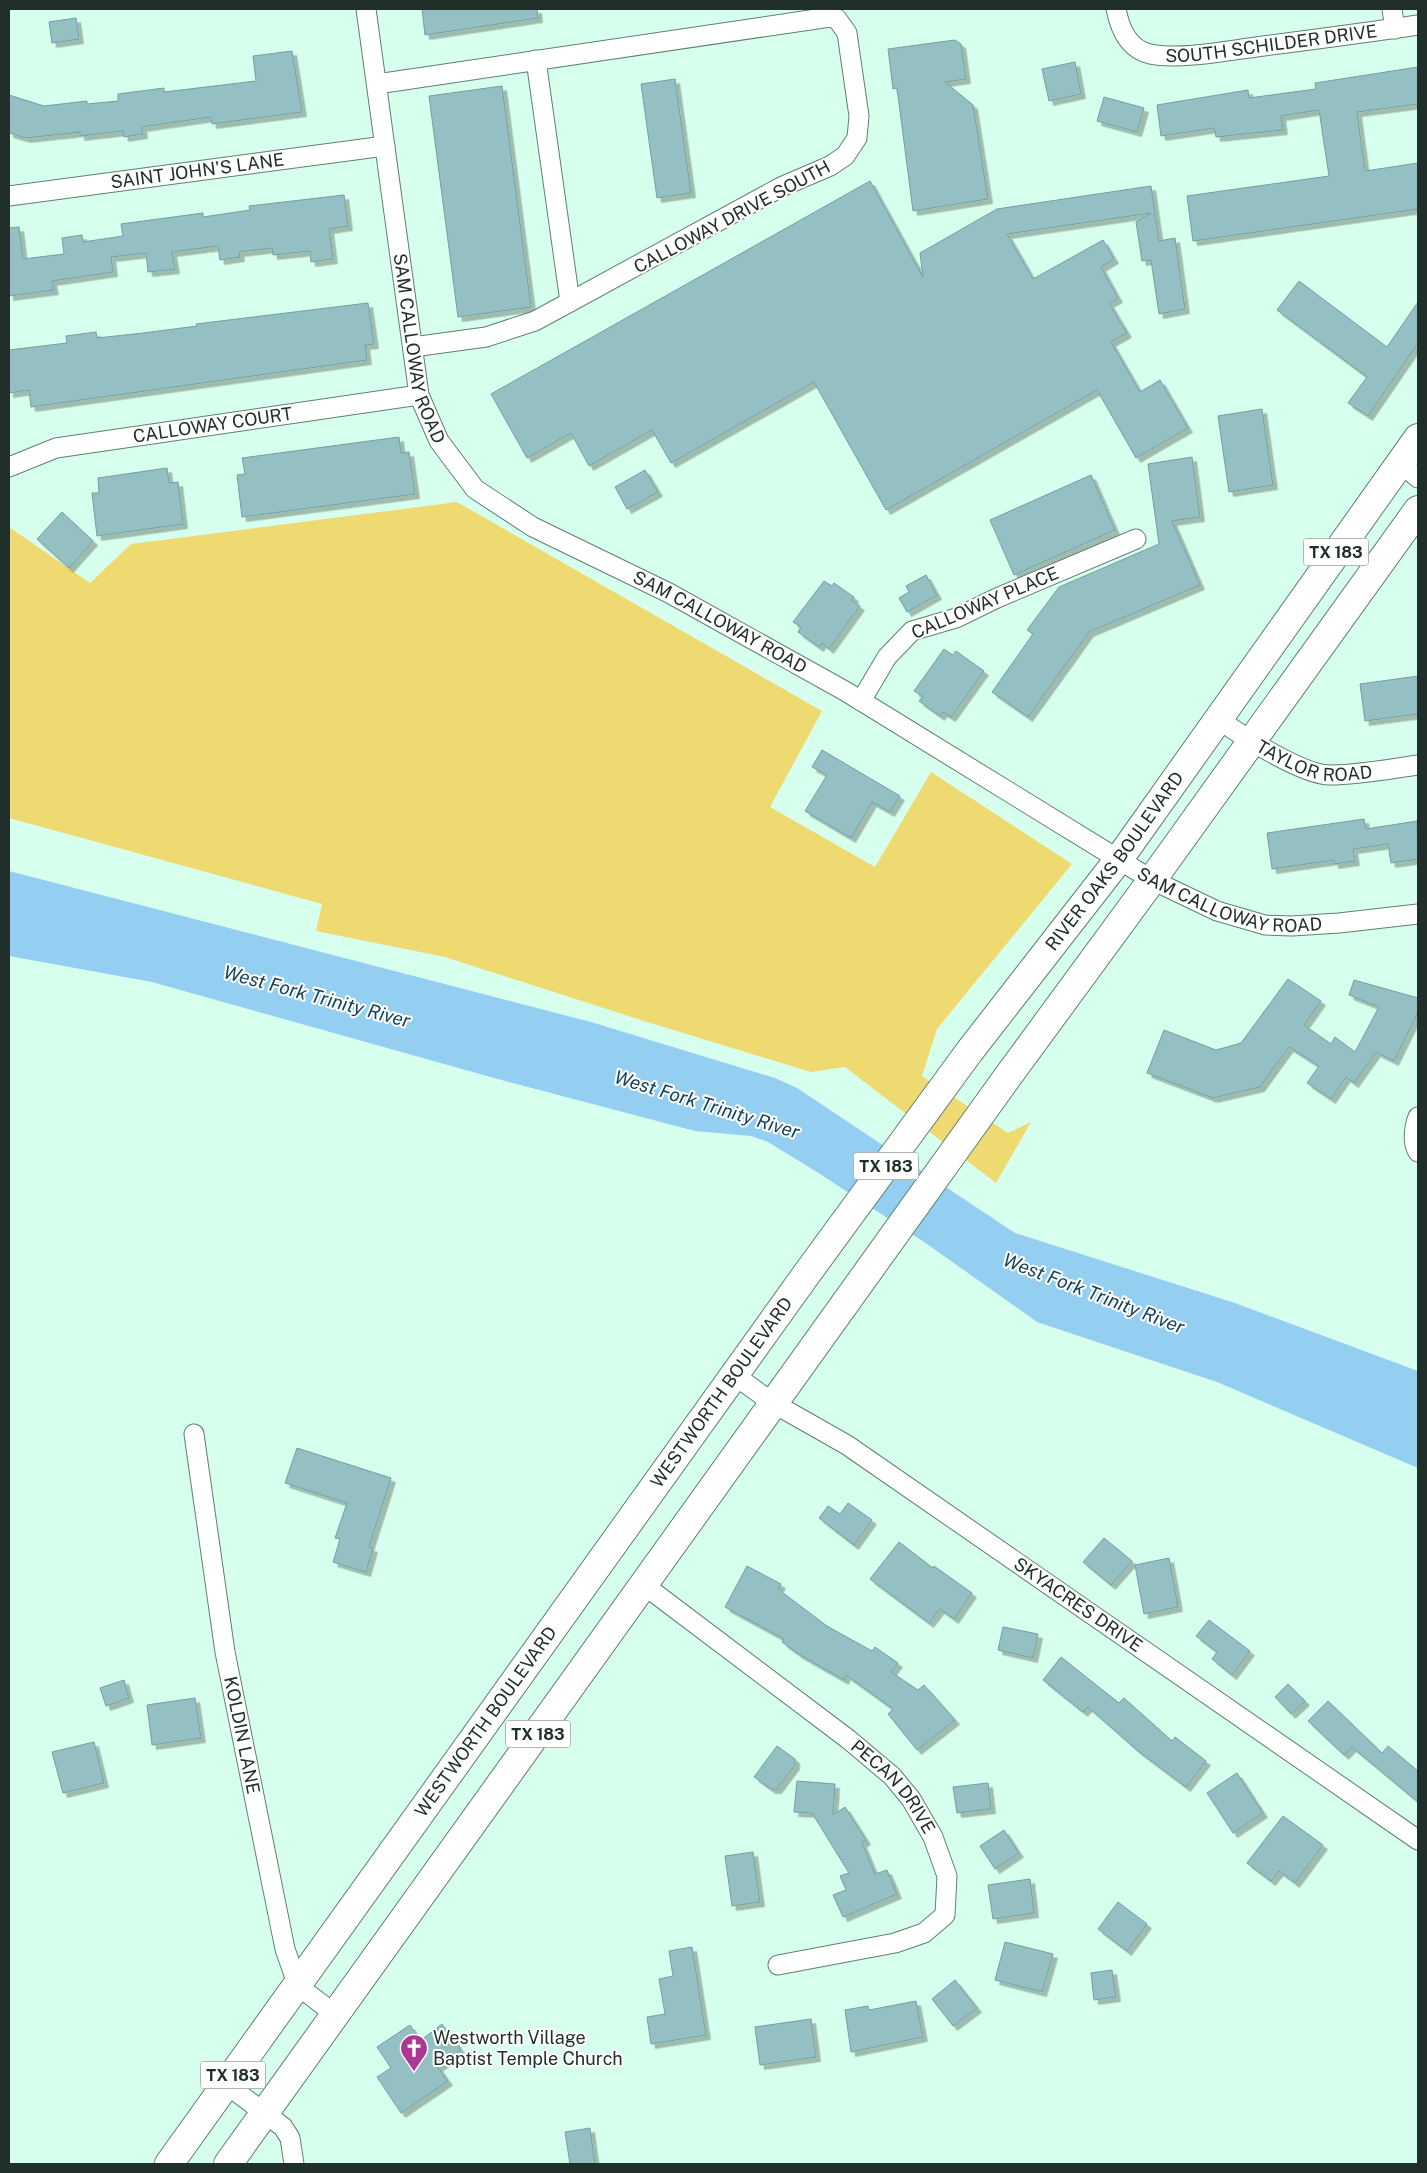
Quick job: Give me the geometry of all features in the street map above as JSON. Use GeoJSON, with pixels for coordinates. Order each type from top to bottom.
{"type":"FeatureCollection","features":[{"type":"Feature","properties":{"kind":"main road","name":"RIVER OAKS BOULEVARD"},"geometry":{"type":"LineString","coordinates":[[803,1279],[968,1052],[1119,859],[1220,720],[1409,470],[1418,438]]}},
{"type":"Feature","properties":{"kind":"main road","name":"TX 183"},"geometry":{"type":"LineString","coordinates":[[228,2164],[1006,1079],[1252,742],[1418,510]]}},
{"type":"Feature","properties":{"kind":"main road","name":"WESTWORTH BOULEVARD"},"geometry":{"type":"LineString","coordinates":[[169,2164],[803,1279]]}},
{"type":"Feature","properties":{"kind":"street","name":"SAM CALLOWAY ROAD"},"geometry":{"type":"LineString","coordinates":[[366,9],[419,396],[439,441],[475,489],[533,527],[669,593],[861,701],[1152,880],[1217,910],[1265,924],[1292,926],[1418,914]]}},
{"type":"Feature","properties":{"kind":"street","name":"SOUTH SCHILDER DRIVE"},"geometry":{"type":"LineString","coordinates":[[1116,9],[1119,24],[1129,41],[1134,47],[1150,54],[1196,55],[1418,25]]}},
{"type":"Feature","properties":{"kind":"street"},"geometry":{"type":"LineString","coordinates":[[1392,9],[1395,29]]}},
{"type":"Feature","properties":{"kind":"street","name":"CALLOWAY DRIVE SOUTH"},"geometry":{"type":"LineString","coordinates":[[377,84],[830,17],[837,20],[847,33],[859,116],[857,138],[854,146],[845,156],[830,166],[781,187],[535,322],[486,337],[413,347]]}},
{"type":"Feature","properties":{"kind":"street"},"geometry":{"type":"LineString","coordinates":[[536,60],[570,302]]}},
{"type":"Feature","properties":{"kind":"street","name":"SAINT JOHN'S LANE"},"geometry":{"type":"LineString","coordinates":[[9,196],[385,146]]}},
{"type":"Feature","properties":{"kind":"street","name":"CALLOWAY COURT"},"geometry":{"type":"LineString","coordinates":[[9,467],[56,448],[419,396]]}},
{"type":"Feature","properties":{"kind":"street","name":"CALLOWAY PLACE"},"geometry":{"type":"LineString","coordinates":[[861,701],[887,656],[912,631],[956,618],[997,598],[1136,539]]}},
{"type":"Feature","properties":{"kind":"street","name":"TAYLOR ROAD"},"geometry":{"type":"LineString","coordinates":[[1220,720],[1252,742],[1313,773],[1329,775],[1418,765]]}},
{"type":"Feature","properties":{"kind":"street"},"geometry":{"type":"LineString","coordinates":[[1418,1117],[1415,1124],[1415,1147],[1418,1152]]}},
{"type":"Feature","properties":{"kind":"street","name":"SKYACRES DRIVE"},"geometry":{"type":"LineString","coordinates":[[734,1375],[773,1403],[847,1445],[1418,1840]]}},
{"type":"Feature","properties":{"kind":"street","name":"KOLDIN LANE"},"geometry":{"type":"LineString","coordinates":[[194,1434],[225,1652],[285,1949],[298,1986]]}},
{"type":"Feature","properties":{"kind":"street","name":"PECAN DRIVE"},"geometry":{"type":"LineString","coordinates":[[644,1586],[848,1739],[892,1776],[911,1799],[933,1837],[947,1876],[945,1914],[924,1933],[895,1943],[778,1965]]}},
{"type":"Feature","properties":{"kind":"street"},"geometry":{"type":"LineString","coordinates":[[298,1986],[336,2015]]}},
{"type":"Feature","properties":{"kind":"street"},"geometry":{"type":"LineString","coordinates":[[226,2084],[266,2112],[283,2127],[290,2138],[294,2164]]}},
{"type":"Feature","properties":{"kind":"shaded area"},"geometry":{"type":"Polygon","coordinates":[[[457,502],[822,711],[770,807],[875,867],[931,772],[1072,864],[937,1029],[922,1076],[1008,1133],[1031,1122],[996,1183],[845,1067],[811,1072],[445,957],[316,931],[322,904],[9,818],[9,527],[90,583],[131,544],[457,502]]]}},
{"type":"Feature","properties":{"kind":"water","name":"West Fork Trinity River"},"geometry":{"type":"Polygon","coordinates":[[[9,871],[591,1022],[775,1078],[797,1088],[1015,1233],[1232,1302],[1418,1371],[1418,1468],[1217,1382],[1037,1322],[927,1244],[768,1142],[751,1136],[695,1131],[494,1078],[152,982],[9,956],[9,871]]]}},
{"type":"Feature","properties":{"kind":"building"},"geometry":{"type":"Polygon","coordinates":[[[422,9],[537,9],[538,18],[425,35],[422,9]]]}},
{"type":"Feature","properties":{"kind":"building"},"geometry":{"type":"Polygon","coordinates":[[[76,18],[79,39],[52,43],[49,22],[76,18]]]}},
{"type":"Feature","properties":{"kind":"building"},"geometry":{"type":"Polygon","coordinates":[[[955,40],[961,44],[966,79],[945,82],[973,105],[988,199],[913,211],[897,88],[893,89],[888,49],[955,40]]]}},
{"type":"Feature","properties":{"kind":"building"},"geometry":{"type":"Polygon","coordinates":[[[292,51],[302,112],[212,124],[211,117],[142,127],[143,134],[124,137],[123,131],[80,136],[80,132],[26,138],[9,133],[9,95],[44,106],[87,101],[87,104],[118,101],[118,94],[164,88],[164,92],[256,81],[253,56],[292,51]]]}},
{"type":"Feature","properties":{"kind":"building"},"geometry":{"type":"Polygon","coordinates":[[[1075,62],[1081,94],[1049,101],[1042,69],[1075,62]]]}},
{"type":"Feature","properties":{"kind":"building"},"geometry":{"type":"Polygon","coordinates":[[[1418,67],[1418,104],[1357,112],[1365,171],[1418,163],[1418,209],[1193,241],[1187,196],[1329,176],[1319,110],[1281,116],[1283,130],[1216,137],[1214,128],[1161,136],[1157,105],[1248,90],[1249,98],[1316,89],[1315,83],[1418,67]]]}},
{"type":"Feature","properties":{"kind":"building"},"geometry":{"type":"Polygon","coordinates":[[[675,79],[691,193],[657,198],[641,84],[675,79]]]}},
{"type":"Feature","properties":{"kind":"building"},"geometry":{"type":"Polygon","coordinates":[[[502,86],[531,307],[458,317],[429,96],[502,86]]]}},
{"type":"Feature","properties":{"kind":"building"},"geometry":{"type":"Polygon","coordinates":[[[1104,97],[1144,108],[1137,132],[1097,121],[1104,97]]]}},
{"type":"Feature","properties":{"kind":"building"},"geometry":{"type":"Polygon","coordinates":[[[870,181],[923,277],[920,253],[997,209],[1151,186],[1159,241],[1175,238],[1185,309],[1159,314],[1151,260],[1142,261],[1136,222],[1151,213],[1007,234],[1033,279],[1103,240],[1114,259],[1101,267],[1118,298],[1109,303],[1127,333],[1111,342],[1140,392],[1160,380],[1188,428],[1136,458],[1097,390],[886,510],[814,382],[671,463],[652,430],[589,466],[571,433],[527,458],[491,394],[870,181]]]}},
{"type":"Feature","properties":{"kind":"building"},"geometry":{"type":"Polygon","coordinates":[[[344,195],[348,226],[329,229],[333,259],[311,262],[310,251],[273,255],[272,248],[239,252],[240,257],[220,260],[218,246],[172,252],[175,269],[148,272],[146,253],[111,257],[113,272],[52,281],[54,290],[9,296],[9,228],[19,227],[23,259],[64,254],[62,238],[82,235],[83,242],[123,236],[121,224],[203,213],[203,217],[250,210],[249,206],[344,195]]]}},
{"type":"Feature","properties":{"kind":"building"},"geometry":{"type":"Polygon","coordinates":[[[1299,281],[1387,347],[1418,302],[1418,343],[1368,416],[1348,403],[1367,377],[1277,310],[1299,281]]]}},
{"type":"Feature","properties":{"kind":"building"},"geometry":{"type":"Polygon","coordinates":[[[368,303],[374,344],[365,345],[367,360],[31,407],[29,390],[9,393],[9,350],[67,343],[66,336],[96,332],[97,338],[368,303]]]}},
{"type":"Feature","properties":{"kind":"building"},"geometry":{"type":"Polygon","coordinates":[[[1262,409],[1273,485],[1229,492],[1218,416],[1262,409]]]}},
{"type":"Feature","properties":{"kind":"building"},"geometry":{"type":"Polygon","coordinates":[[[399,437],[401,453],[409,452],[415,494],[242,517],[237,475],[245,474],[242,458],[399,437]]]}},
{"type":"Feature","properties":{"kind":"building"},"geometry":{"type":"Polygon","coordinates":[[[1192,457],[1200,517],[1172,521],[1200,585],[1089,632],[1028,717],[992,692],[1033,634],[1027,630],[1059,587],[1159,544],[1148,464],[1192,457]]]}},
{"type":"Feature","properties":{"kind":"building"},"geometry":{"type":"Polygon","coordinates":[[[167,468],[169,483],[178,482],[183,524],[97,536],[92,493],[99,493],[98,478],[167,468]]]}},
{"type":"Feature","properties":{"kind":"building"},"geometry":{"type":"Polygon","coordinates":[[[645,470],[658,492],[627,509],[615,487],[645,470]]]}},
{"type":"Feature","properties":{"kind":"building"},"geometry":{"type":"Polygon","coordinates":[[[1091,475],[1115,530],[1014,575],[990,520],[1091,475]]]}},
{"type":"Feature","properties":{"kind":"building"},"geometry":{"type":"Polygon","coordinates":[[[62,512],[93,541],[69,568],[37,539],[62,512]]]}},
{"type":"Feature","properties":{"kind":"building"},"geometry":{"type":"Polygon","coordinates":[[[926,575],[937,595],[907,612],[899,598],[909,592],[906,586],[926,575]]]}},
{"type":"Feature","properties":{"kind":"building"},"geometry":{"type":"Polygon","coordinates":[[[824,581],[832,586],[834,583],[854,597],[852,601],[860,606],[829,649],[822,643],[819,647],[798,632],[801,627],[793,622],[824,581]]]}},
{"type":"Feature","properties":{"kind":"building"},"geometry":{"type":"Polygon","coordinates":[[[944,649],[953,655],[956,651],[984,671],[951,717],[943,712],[940,716],[919,701],[923,696],[914,691],[944,649]]]}},
{"type":"Feature","properties":{"kind":"building"},"geometry":{"type":"Polygon","coordinates":[[[1418,676],[1418,714],[1365,721],[1360,684],[1418,676]]]}},
{"type":"Feature","properties":{"kind":"building"},"geometry":{"type":"Polygon","coordinates":[[[822,750],[900,796],[890,812],[872,802],[851,838],[805,811],[827,775],[812,767],[822,750]]]}},
{"type":"Feature","properties":{"kind":"building"},"geometry":{"type":"Polygon","coordinates":[[[1364,819],[1366,829],[1417,821],[1418,859],[1391,863],[1388,844],[1353,849],[1355,861],[1334,864],[1334,860],[1272,869],[1267,833],[1364,819]]]}},
{"type":"Feature","properties":{"kind":"building"},"geometry":{"type":"Polygon","coordinates":[[[1288,979],[1321,1001],[1304,1025],[1331,1044],[1335,1037],[1355,1052],[1379,1007],[1349,995],[1354,980],[1418,998],[1418,1012],[1394,1061],[1376,1052],[1354,1083],[1346,1077],[1331,1099],[1307,1083],[1319,1066],[1289,1047],[1260,1087],[1213,1098],[1147,1073],[1164,1030],[1216,1050],[1241,1043],[1288,979]]]}},
{"type":"Feature","properties":{"kind":"building"},"geometry":{"type":"Polygon","coordinates":[[[297,1448],[391,1478],[369,1547],[373,1548],[366,1572],[333,1562],[340,1539],[335,1538],[347,1503],[285,1483],[297,1448]]]}},
{"type":"Feature","properties":{"kind":"building"},"geometry":{"type":"Polygon","coordinates":[[[848,1503],[872,1520],[854,1545],[819,1518],[828,1506],[840,1514],[848,1503]]]}},
{"type":"Feature","properties":{"kind":"building"},"geometry":{"type":"Polygon","coordinates":[[[1104,1538],[1132,1561],[1111,1585],[1083,1562],[1104,1538]]]}},
{"type":"Feature","properties":{"kind":"building"},"geometry":{"type":"Polygon","coordinates":[[[899,1542],[933,1568],[934,1566],[972,1593],[954,1619],[940,1609],[929,1623],[870,1579],[899,1542]]]}},
{"type":"Feature","properties":{"kind":"building"},"geometry":{"type":"Polygon","coordinates":[[[1169,1558],[1178,1607],[1144,1614],[1135,1565],[1169,1558]]]}},
{"type":"Feature","properties":{"kind":"building"},"geometry":{"type":"Polygon","coordinates":[[[747,1566],[781,1584],[778,1589],[827,1626],[872,1651],[875,1647],[898,1663],[891,1672],[918,1690],[924,1685],[955,1720],[917,1750],[888,1714],[893,1709],[846,1675],[844,1680],[800,1655],[782,1642],[784,1639],[725,1607],[747,1566]]]}},
{"type":"Feature","properties":{"kind":"building"},"geometry":{"type":"Polygon","coordinates":[[[1209,1620],[1250,1651],[1232,1675],[1212,1659],[1217,1652],[1196,1636],[1209,1620]]]}},
{"type":"Feature","properties":{"kind":"building"},"geometry":{"type":"Polygon","coordinates":[[[1003,1627],[1038,1634],[1033,1658],[998,1650],[1003,1627]]]}},
{"type":"Feature","properties":{"kind":"building"},"geometry":{"type":"Polygon","coordinates":[[[1061,1657],[1119,1703],[1124,1698],[1172,1741],[1175,1737],[1206,1761],[1186,1787],[1138,1751],[1088,1707],[1083,1712],[1043,1680],[1061,1657]]]}},
{"type":"Feature","properties":{"kind":"building"},"geometry":{"type":"Polygon","coordinates":[[[124,1680],[129,1698],[106,1706],[100,1688],[124,1680]]]}},
{"type":"Feature","properties":{"kind":"building"},"geometry":{"type":"Polygon","coordinates":[[[1288,1684],[1305,1701],[1291,1714],[1275,1697],[1288,1684]]]}},
{"type":"Feature","properties":{"kind":"building"},"geometry":{"type":"Polygon","coordinates":[[[195,1698],[201,1738],[152,1745],[147,1705],[195,1698]]]}},
{"type":"Feature","properties":{"kind":"building"},"geometry":{"type":"Polygon","coordinates":[[[1328,1701],[1382,1753],[1388,1746],[1418,1771],[1418,1802],[1352,1747],[1344,1755],[1308,1721],[1328,1701]]]}},
{"type":"Feature","properties":{"kind":"building"},"geometry":{"type":"Polygon","coordinates":[[[94,1742],[104,1783],[63,1793],[52,1752],[94,1742]]]}},
{"type":"Feature","properties":{"kind":"building"},"geometry":{"type":"Polygon","coordinates":[[[777,1746],[795,1759],[795,1765],[777,1789],[771,1789],[754,1777],[777,1746]]]}},
{"type":"Feature","properties":{"kind":"building"},"geometry":{"type":"Polygon","coordinates":[[[1237,1773],[1263,1813],[1233,1833],[1207,1793],[1237,1773]]]}},
{"type":"Feature","properties":{"kind":"building"},"geometry":{"type":"Polygon","coordinates":[[[797,1781],[835,1784],[833,1815],[845,1807],[866,1840],[862,1843],[875,1874],[887,1870],[897,1894],[843,1917],[833,1895],[846,1890],[840,1876],[849,1873],[812,1813],[794,1812],[797,1781]]]}},
{"type":"Feature","properties":{"kind":"building"},"geometry":{"type":"Polygon","coordinates":[[[988,1783],[991,1809],[957,1813],[953,1787],[988,1783]]]}},
{"type":"Feature","properties":{"kind":"building"},"geometry":{"type":"Polygon","coordinates":[[[1283,1816],[1323,1845],[1295,1883],[1279,1871],[1271,1881],[1247,1863],[1283,1816]]]}},
{"type":"Feature","properties":{"kind":"building"},"geometry":{"type":"Polygon","coordinates":[[[1004,1830],[1019,1853],[995,1869],[980,1846],[1004,1830]]]}},
{"type":"Feature","properties":{"kind":"building"},"geometry":{"type":"Polygon","coordinates":[[[753,1852],[760,1902],[732,1906],[725,1856],[753,1852]]]}},
{"type":"Feature","properties":{"kind":"building"},"geometry":{"type":"Polygon","coordinates":[[[1030,1879],[1034,1913],[993,1919],[988,1885],[1030,1879]]]}},
{"type":"Feature","properties":{"kind":"building"},"geometry":{"type":"Polygon","coordinates":[[[1118,1902],[1147,1924],[1127,1951],[1098,1929],[1118,1902]]]}},
{"type":"Feature","properties":{"kind":"building"},"geometry":{"type":"Polygon","coordinates":[[[1005,1942],[1053,1954],[1042,1992],[995,1980],[1005,1942]]]}},
{"type":"Feature","properties":{"kind":"building"},"geometry":{"type":"Polygon","coordinates":[[[692,1947],[706,2035],[651,2044],[647,2017],[665,2014],[659,1979],[673,1976],[669,1951],[692,1947]]]}},
{"type":"Feature","properties":{"kind":"building"},"geometry":{"type":"Polygon","coordinates":[[[1112,1970],[1116,1997],[1094,2000],[1091,1973],[1112,1970]]]}},
{"type":"Feature","properties":{"kind":"building"},"geometry":{"type":"Polygon","coordinates":[[[955,1980],[977,2008],[953,2026],[932,1999],[955,1980]]]}},
{"type":"Feature","properties":{"kind":"building"},"geometry":{"type":"Polygon","coordinates":[[[916,2001],[923,2037],[851,2052],[845,2010],[868,2006],[869,2010],[916,2001]]]}},
{"type":"Feature","properties":{"kind":"building"},"geometry":{"type":"Polygon","coordinates":[[[811,2019],[816,2057],[760,2065],[755,2027],[811,2019]]]}},
{"type":"Feature","properties":{"kind":"building"},"geometry":{"type":"Polygon","coordinates":[[[442,2024],[461,2050],[438,2067],[448,2081],[401,2113],[377,2077],[391,2068],[377,2047],[410,2025],[420,2041],[442,2024]]]}},
{"type":"Feature","properties":{"kind":"building"},"geometry":{"type":"Polygon","coordinates":[[[590,2128],[595,2164],[570,2164],[565,2132],[590,2128]]]}},
{"type":"Feature","properties":{"kind":"place","name":"Westworth Village Baptist Temple Church"},"geometry":{"type":"Point","coordinates":[414,2072]}}]}
